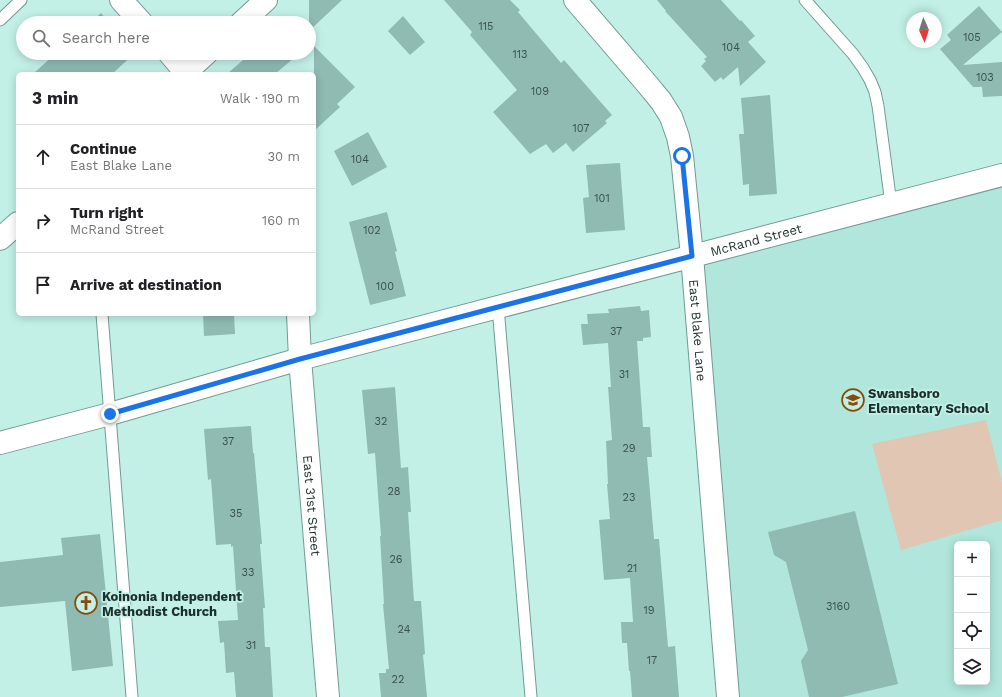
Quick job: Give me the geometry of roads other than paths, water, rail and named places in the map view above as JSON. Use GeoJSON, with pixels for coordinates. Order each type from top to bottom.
{"type":"FeatureCollection","features":[{"type":"Feature","properties":{"kind":"street"},"geometry":{"type":"LineString","coordinates":[[121,0],[136,16]]}},
{"type":"Feature","properties":{"kind":"street"},"geometry":{"type":"LineString","coordinates":[[249,16],[266,0]]}},
{"type":"Feature","properties":{"kind":"street","name":"East Blake Lane"},"geometry":{"type":"LineString","coordinates":[[575,0],[661,101],[672,117],[678,137],[682,156],[692,256],[728,697]]}},
{"type":"Feature","properties":{"kind":"street"},"geometry":{"type":"LineString","coordinates":[[175,60],[185,72]]}},
{"type":"Feature","properties":{"kind":"street"},"geometry":{"type":"LineString","coordinates":[[187,72],[200,60]]}},
{"type":"Feature","properties":{"kind":"street","name":"McRand Street"},"geometry":{"type":"LineString","coordinates":[[0,443],[110,414],[300,359],[1002,175]]}},
{"type":"Feature","properties":{"kind":"street"},"geometry":{"type":"LineString","coordinates":[[0,239],[16,225]]}},
{"type":"Feature","properties":{"kind":"street","name":"East 31st Street"},"geometry":{"type":"LineString","coordinates":[[298,316],[300,359],[328,697]]}},
{"type":"Feature","properties":{"kind":"lane"},"geometry":{"type":"LineString","coordinates":[[0,20],[21,0]]}},
{"type":"Feature","properties":{"kind":"lane"},"geometry":{"type":"LineString","coordinates":[[805,0],[853,54],[864,68],[870,80],[875,92],[878,106],[891,204]]}},
{"type":"Feature","properties":{"kind":"lane"},"geometry":{"type":"LineString","coordinates":[[498,307],[531,697]]}},
{"type":"Feature","properties":{"kind":"lane"},"geometry":{"type":"LineString","coordinates":[[102,316],[132,697]]}},
{"type":"Feature","properties":{"kind":"place","name":"Swansboro Elementary School"},"geometry":{"type":"Point","coordinates":[853,400]}},
{"type":"Feature","properties":{"kind":"place","name":"Koinonia Independent Methodist Church"},"geometry":{"type":"Point","coordinates":[86,603]}}]}
